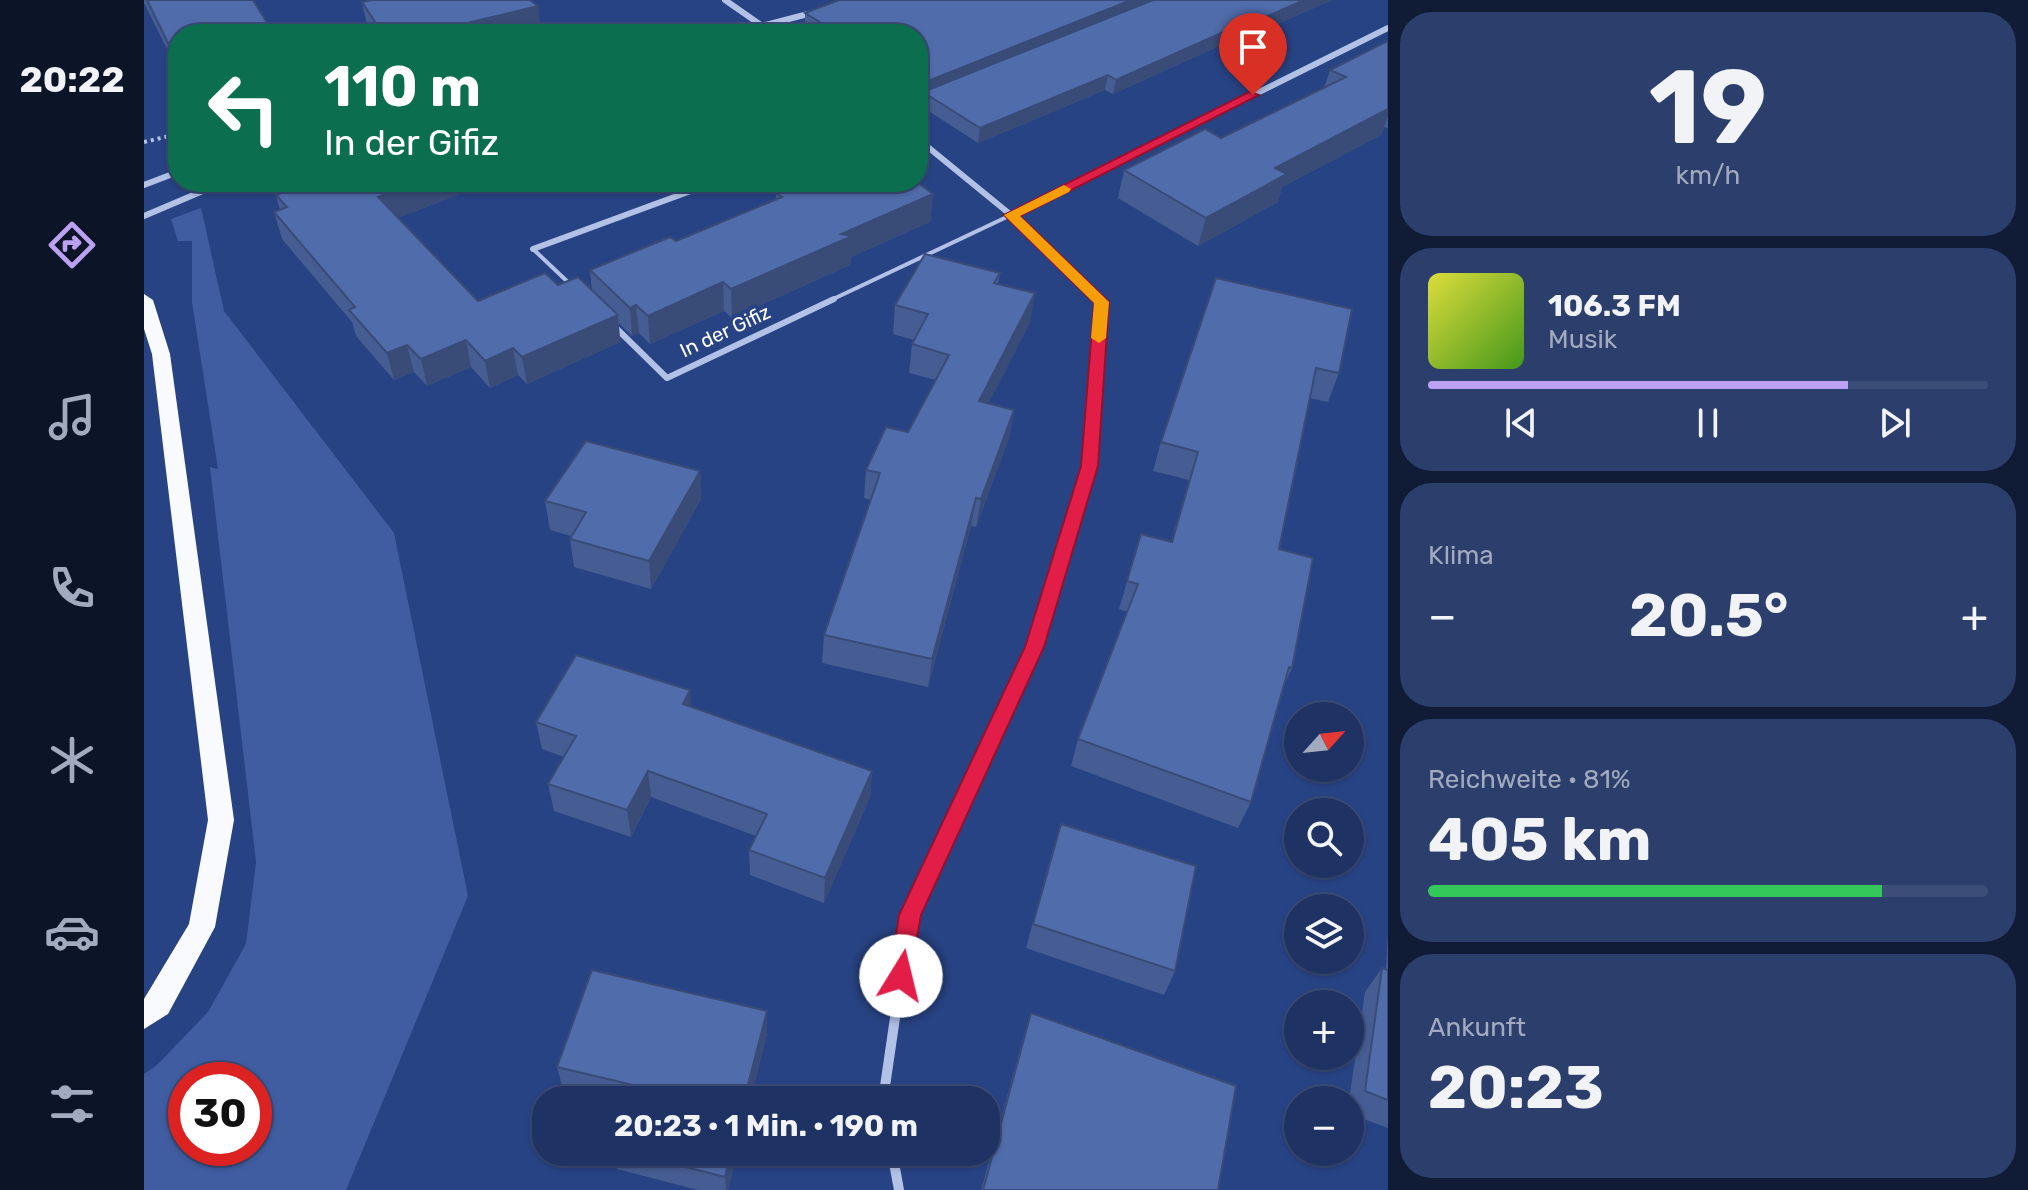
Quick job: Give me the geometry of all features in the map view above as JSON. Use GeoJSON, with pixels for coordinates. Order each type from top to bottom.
{"type":"FeatureCollection","features":[{"type":"Feature","properties":{"kind":"highway"},"geometry":{"type":"LineString","coordinates":[[144,300],[161,354],[221,820],[202,927],[158,1005],[144,1016]]}},
{"type":"Feature","properties":{"kind":"street"},"geometry":{"type":"LineString","coordinates":[[725,0],[760,24]]}},
{"type":"Feature","properties":{"kind":"street"},"geometry":{"type":"LineString","coordinates":[[774,24],[825,9]]}},
{"type":"Feature","properties":{"kind":"street"},"geometry":{"type":"LineString","coordinates":[[1011,215],[1388,28]]}},
{"type":"Feature","properties":{"kind":"street"},"geometry":{"type":"LineString","coordinates":[[885,1086],[910,915],[1035,647],[1090,466],[1101,302],[1011,215],[928,147]]}},
{"type":"Feature","properties":{"kind":"street"},"geometry":{"type":"LineString","coordinates":[[144,185],[168,176]]}},
{"type":"Feature","properties":{"kind":"street"},"geometry":{"type":"LineString","coordinates":[[144,216],[200,192]]}},
{"type":"Feature","properties":{"kind":"street"},"geometry":{"type":"LineString","coordinates":[[533,249],[688,192]]}},
{"type":"Feature","properties":{"kind":"street"},"geometry":{"type":"LineString","coordinates":[[895,1166],[899,1190]]}},
{"type":"Feature","properties":{"kind":"lane","name":"In der Gifiz"},"geometry":{"type":"LineString","coordinates":[[611,324],[667,378],[1011,215]]}},
{"type":"Feature","properties":{"kind":"lane"},"geometry":{"type":"LineString","coordinates":[[533,249],[578,292]]}},
{"type":"Feature","properties":{"kind":"path"},"geometry":{"type":"LineString","coordinates":[[144,142],[168,136]]}},
{"type":"Feature","properties":{"kind":"shaded area"},"geometry":{"type":"Polygon","coordinates":[[[201,208],[224,311],[394,533],[468,896],[346,1190],[144,1190],[144,1074],[156,1066],[208,1012],[246,944],[256,862],[210,467],[218,469],[192,302],[192,241],[178,241],[171,219],[201,208]]]}},
{"type":"Feature","properties":{"kind":"building"},"geometry":{"type":"Polygon","coordinates":[[[147,0],[253,0],[268,24],[168,24],[168,43],[147,0]]]}},
{"type":"Feature","properties":{"kind":"building"},"geometry":{"type":"Polygon","coordinates":[[[530,0],[538,6],[463,24],[376,24],[362,2],[530,0]]]}},
{"type":"Feature","properties":{"kind":"building"},"geometry":{"type":"Polygon","coordinates":[[[839,0],[1131,0],[928,81],[928,24],[823,24],[805,13],[839,0]]]}},
{"type":"Feature","properties":{"kind":"building"},"geometry":{"type":"Polygon","coordinates":[[[1153,0],[1304,0],[1236,30],[1232,28],[1116,80],[1108,75],[980,128],[928,95],[928,90],[1153,0]]]}},
{"type":"Feature","properties":{"kind":"building"},"geometry":{"type":"Polygon","coordinates":[[[1388,41],[1388,109],[1275,168],[1287,174],[1206,218],[1124,170],[1205,129],[1221,138],[1346,77],[1330,70],[1388,41]]]}},
{"type":"Feature","properties":{"kind":"building"},"geometry":{"type":"Polygon","coordinates":[[[928,190],[933,194],[841,234],[852,236],[731,289],[723,282],[648,316],[636,305],[630,308],[590,270],[670,237],[676,241],[782,197],[776,193],[928,190]]]}},
{"type":"Feature","properties":{"kind":"building"},"geometry":{"type":"Polygon","coordinates":[[[284,192],[391,192],[378,197],[478,301],[545,273],[558,285],[578,277],[618,315],[522,357],[513,348],[485,361],[466,340],[421,359],[407,345],[387,353],[349,310],[355,307],[274,212],[287,207],[276,195],[284,192]]]}},
{"type":"Feature","properties":{"kind":"building"},"geometry":{"type":"Polygon","coordinates":[[[925,254],[1000,273],[994,283],[1035,293],[979,401],[1014,410],[981,499],[976,498],[932,659],[824,635],[880,473],[866,470],[886,427],[908,432],[949,355],[912,344],[928,314],[895,305],[925,254]]]}},
{"type":"Feature","properties":{"kind":"building"},"geometry":{"type":"Polygon","coordinates":[[[1216,278],[1352,309],[1339,373],[1316,368],[1279,549],[1313,558],[1292,668],[1289,667],[1251,802],[1078,739],[1138,584],[1127,581],[1141,534],[1172,542],[1198,452],[1161,442],[1216,278]]]}},
{"type":"Feature","properties":{"kind":"building"},"geometry":{"type":"Polygon","coordinates":[[[586,441],[700,471],[649,561],[570,539],[586,512],[545,501],[586,441]]]}},
{"type":"Feature","properties":{"kind":"building"},"geometry":{"type":"Polygon","coordinates":[[[576,655],[690,690],[683,704],[872,771],[825,878],[749,850],[767,814],[648,771],[627,810],[548,784],[576,736],[536,722],[576,655]]]}},
{"type":"Feature","properties":{"kind":"building"},"geometry":{"type":"Polygon","coordinates":[[[1061,824],[1196,866],[1175,971],[1033,924],[1061,824]]]}},
{"type":"Feature","properties":{"kind":"building"},"geometry":{"type":"Polygon","coordinates":[[[1382,968],[1388,970],[1388,1100],[1365,1091],[1382,968]]]}},
{"type":"Feature","properties":{"kind":"building"},"geometry":{"type":"Polygon","coordinates":[[[592,970],[767,1011],[748,1086],[633,1086],[557,1067],[592,970]]]}},
{"type":"Feature","properties":{"kind":"building"},"geometry":{"type":"Polygon","coordinates":[[[1031,1013],[1236,1086],[1218,1190],[983,1190],[990,1166],[1000,1166],[1000,1127],[1031,1013]]]}},
{"type":"Feature","properties":{"kind":"building"},"geometry":{"type":"Polygon","coordinates":[[[681,1166],[728,1166],[725,1177],[681,1166]]]}},
{"type":"Feature","properties":{"kind":"slow traffic"},"geometry":{"type":"LineString","coordinates":[[1064,189],[1011,215],[1101,302],[1099,338]]}},
{"type":"Feature","properties":{"kind":"route"},"geometry":{"type":"LineString","coordinates":[[901,976],[910,915],[1035,647],[1090,466],[1101,302],[1011,215],[1253,95]]}}]}
